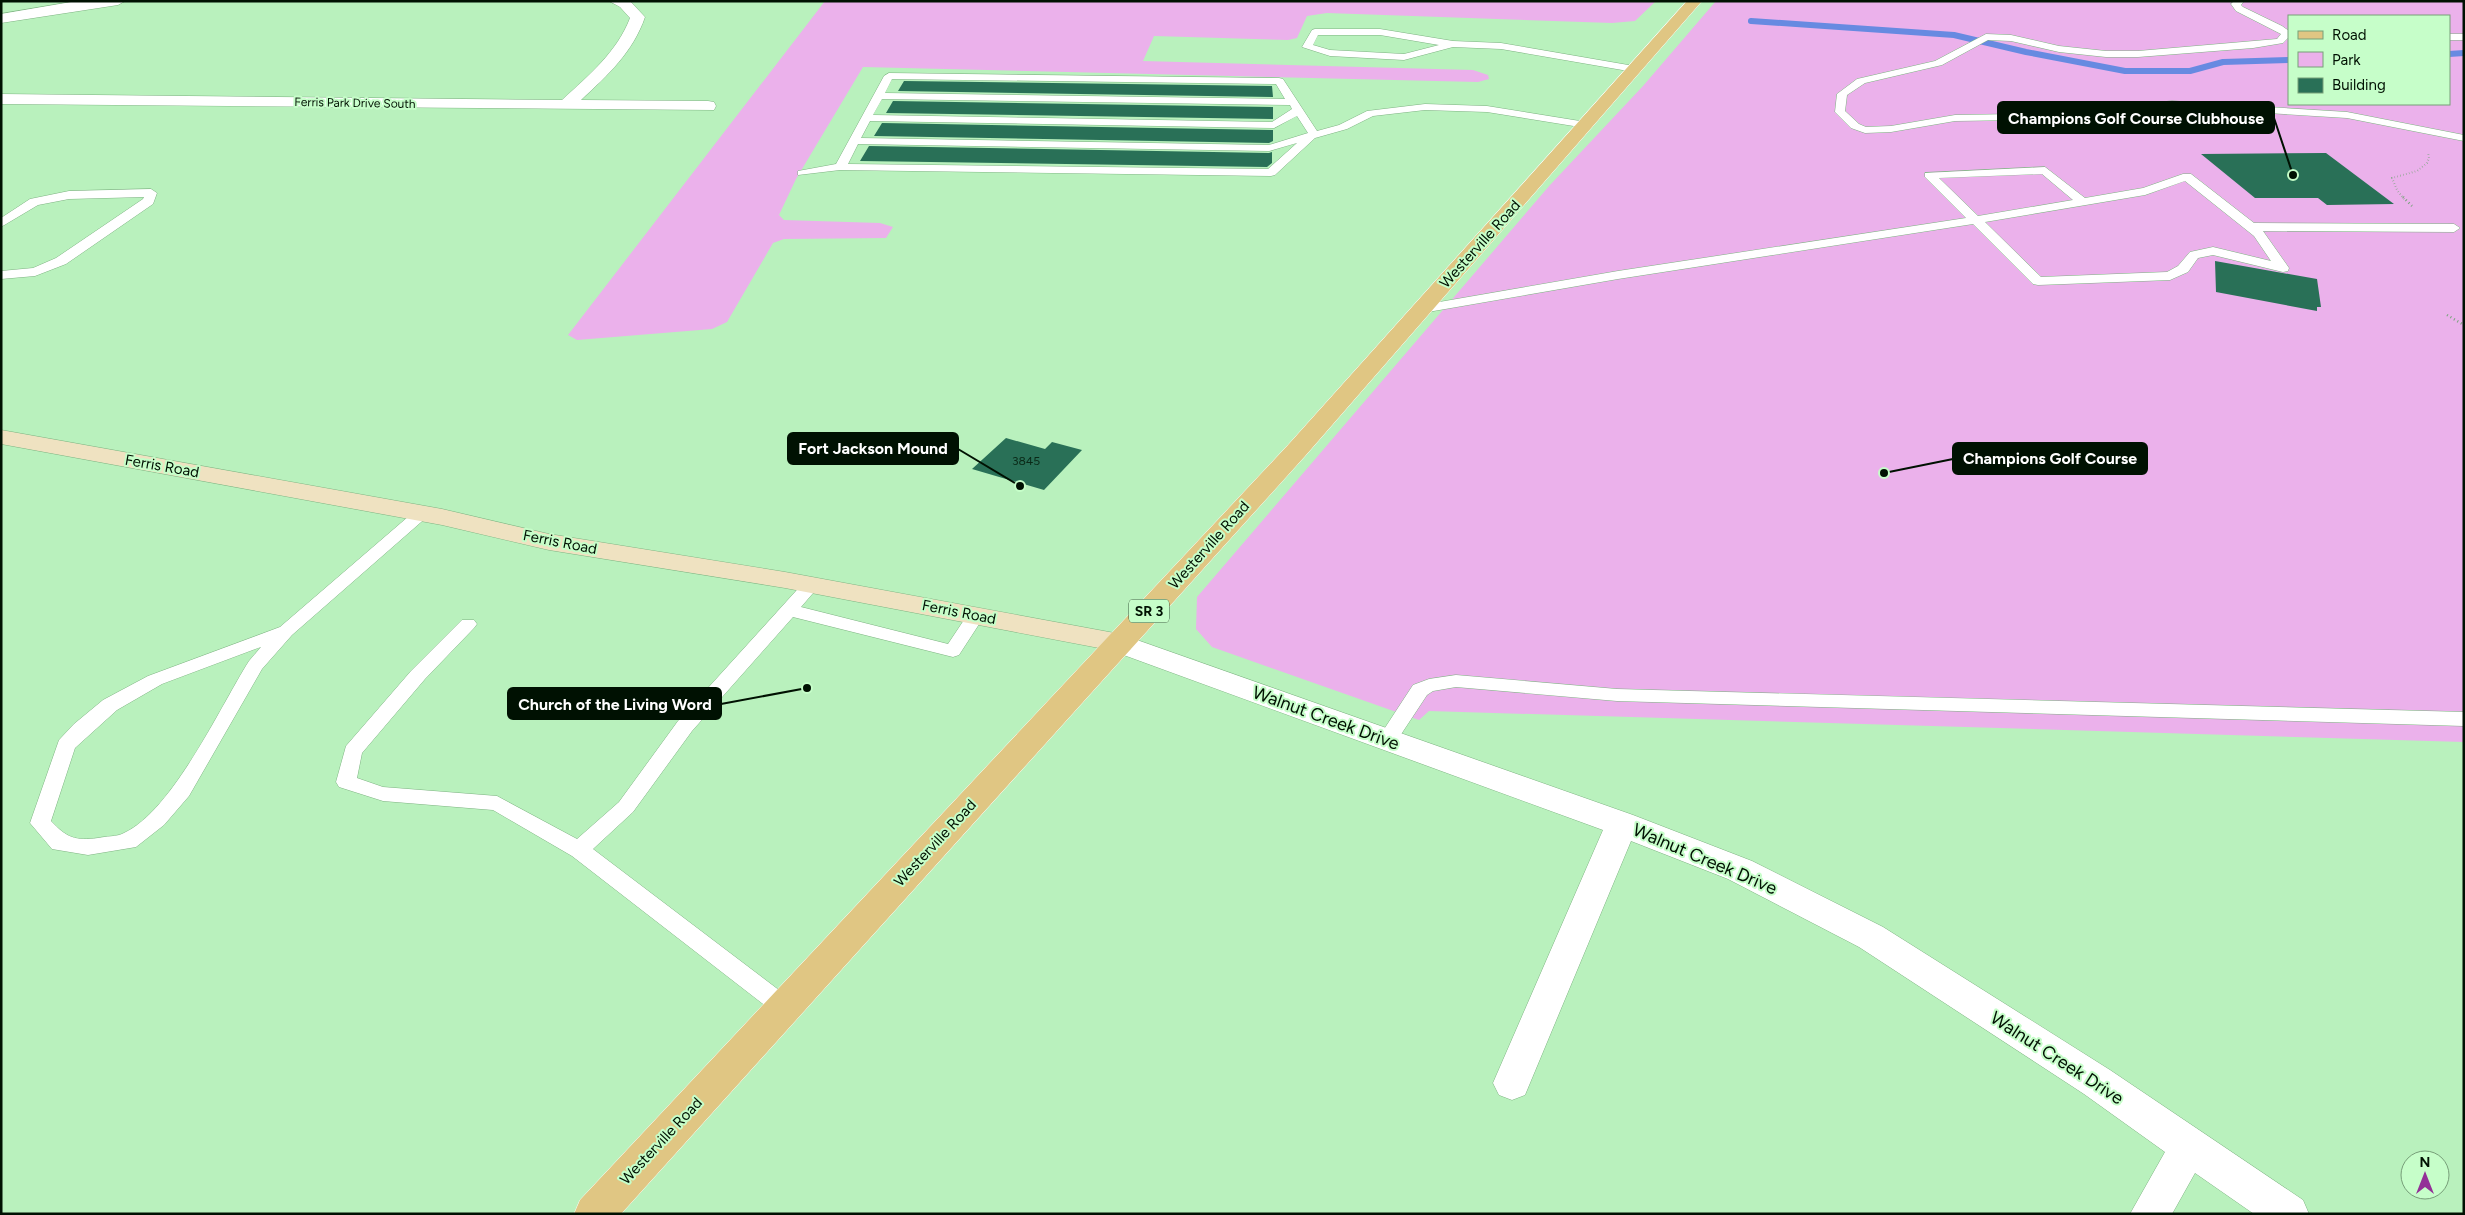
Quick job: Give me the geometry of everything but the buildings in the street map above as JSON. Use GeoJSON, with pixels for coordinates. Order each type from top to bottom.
{"type":"FeatureCollection","features":[{"type":"Feature","properties":{"kind":"main road","name":"Westerville Road"},"geometry":{"type":"LineString","coordinates":[[594,1214],[1120,643],[1422,309],[1695,1]]}},
{"type":"Feature","properties":{"kind":"main road","name":"Ferris Road"},"geometry":{"type":"LineString","coordinates":[[1,437],[422,513],[549,542],[811,585],[1120,643]]}},
{"type":"Feature","properties":{"kind":"street"},"geometry":{"type":"LineString","coordinates":[[1,19],[81,5],[118,1]]}},
{"type":"Feature","properties":{"kind":"street"},"geometry":{"type":"LineString","coordinates":[[566,105],[617,54],[633,32],[638,17],[625,4],[616,1]]}},
{"type":"Feature","properties":{"kind":"street","name":"Ferris Park Drive South"},"geometry":{"type":"LineString","coordinates":[[1,99],[708,106]]}},
{"type":"Feature","properties":{"kind":"street","name":"Walnut Creek Drive"},"geometry":{"type":"LineString","coordinates":[[1120,643],[1622,824],[1740,870],[1871,937],[2096,1082],[2289,1214]]}},
{"type":"Feature","properties":{"kind":"street"},"geometry":{"type":"LineString","coordinates":[[1512,1083],[1622,824]]}},
{"type":"Feature","properties":{"kind":"street"},"geometry":{"type":"LineString","coordinates":[[2150,1214],[2189,1147]]}},
{"type":"Feature","properties":{"kind":"lane"},"geometry":{"type":"LineString","coordinates":[[2240,1],[2236,4],[2239,9],[2279,28],[2286,36],[2280,41],[2253,46],[2138,54],[2106,54],[2059,50],[2010,38],[1983,38],[1938,63],[1861,81],[1842,94],[1840,112],[1854,126],[1865,130],[1891,129],[1955,118],[2077,116],[2098,111],[2172,104],[2347,115],[2464,138]]}},
{"type":"Feature","properties":{"kind":"lane"},"geometry":{"type":"LineString","coordinates":[[1453,44],[1404,56],[1330,53],[1307,47],[1315,32],[1380,32],[1453,44],[1501,46],[1634,69]]}},
{"type":"Feature","properties":{"kind":"lane"},"geometry":{"type":"LineString","coordinates":[[2450,37],[2464,38]]}},
{"type":"Feature","properties":{"kind":"lane"},"geometry":{"type":"LineString","coordinates":[[840,167],[889,76],[1279,81],[1314,134]]}},
{"type":"Feature","properties":{"kind":"lane"},"geometry":{"type":"LineString","coordinates":[[878,96],[1296,106]]}},
{"type":"Feature","properties":{"kind":"lane"},"geometry":{"type":"LineString","coordinates":[[866,118],[1274,125],[1296,106]]}},
{"type":"Feature","properties":{"kind":"lane"},"geometry":{"type":"LineString","coordinates":[[854,141],[1270,148],[1342,127],[1371,113],[1425,107],[1487,109],[1586,125]]}},
{"type":"Feature","properties":{"kind":"lane"},"geometry":{"type":"LineString","coordinates":[[802,173],[840,167],[1272,173],[1314,134]]}},
{"type":"Feature","properties":{"kind":"lane"},"geometry":{"type":"LineString","coordinates":[[1422,309],[1618,275],[1977,220],[2145,191],[2187,176],[2258,233],[2283,268],[2213,251],[2194,255],[2183,269],[2170,276],[2038,281],[1977,220],[1929,175],[2045,170],[2082,201]]}},
{"type":"Feature","properties":{"kind":"lane"},"geometry":{"type":"LineString","coordinates":[[1,223],[34,202],[69,195],[151,193],[149,201],[61,262],[35,272],[1,275]]}},
{"type":"Feature","properties":{"kind":"lane"},"geometry":{"type":"LineString","coordinates":[[2251,228],[2454,228]]}},
{"type":"Feature","properties":{"kind":"lane"},"geometry":{"type":"LineString","coordinates":[[286,631],[155,680],[110,705],[81,729],[66,745],[40,823],[59,843],[88,847],[130,841],[157,820],[182,791],[255,666],[286,631],[422,513]]}},
{"type":"Feature","properties":{"kind":"lane"},"geometry":{"type":"LineString","coordinates":[[579,850],[626,807],[685,726],[811,585]]}},
{"type":"Feature","properties":{"kind":"lane"},"geometry":{"type":"LineString","coordinates":[[790,610],[953,651],[976,616]]}},
{"type":"Feature","properties":{"kind":"lane"},"geometry":{"type":"LineString","coordinates":[[468,624],[418,675],[353,751],[346,782],[383,794],[497,803],[579,850],[784,1007]]}},
{"type":"Feature","properties":{"kind":"lane"},"geometry":{"type":"LineString","coordinates":[[1387,740],[1420,690],[1429,686],[1456,681],[1617,695],[2464,719]]}},
{"type":"Feature","properties":{"kind":"path"},"geometry":{"type":"LineString","coordinates":[[2393,124],[2419,141],[2427,149],[2429,156],[2427,163],[2421,169],[2392,178],[2393,185],[2402,198],[2418,210],[2454,228]]}},
{"type":"Feature","properties":{"kind":"path"},"geometry":{"type":"LineString","coordinates":[[2446,315],[2464,325]]}},
{"type":"Feature","properties":{"kind":"green space"},"geometry":{"type":"Polygon","coordinates":[[[825,1],[1656,1],[1635,21],[1612,23],[1327,13],[1307,16],[1297,38],[1288,40],[1154,36],[1143,61],[1473,70],[1488,75],[1489,79],[1478,82],[863,67],[796,179],[779,215],[784,220],[880,223],[893,227],[886,238],[784,239],[773,243],[727,322],[712,329],[577,340],[568,335],[825,1]]]}},
{"type":"Feature","properties":{"kind":"green space"},"geometry":{"type":"Polygon","coordinates":[[[1716,1],[2464,1],[2464,742],[1429,711],[1419,720],[1212,647],[1196,629],[1197,597],[1550,185],[1643,86],[1716,1]]]}},
{"type":"Feature","properties":{"kind":"waterway"},"geometry":{"type":"LineString","coordinates":[[1751,21],[1954,35],[2026,52],[2125,71],[2190,71],[2223,62],[2288,60]]}},
{"type":"Feature","properties":{"kind":"waterway"},"geometry":{"type":"LineString","coordinates":[[2450,54],[2464,53]]}},
{"type":"Feature","properties":{"kind":"place","name":"Champions Golf Course Clubhouse"},"geometry":{"type":"Point","coordinates":[2293,175]}},
{"type":"Feature","properties":{"kind":"place","name":"Champions Golf Course"},"geometry":{"type":"Point","coordinates":[1884,473]}},
{"type":"Feature","properties":{"kind":"place","name":"Fort Jackson Mound"},"geometry":{"type":"Point","coordinates":[1020,486]}},
{"type":"Feature","properties":{"kind":"place","name":"Church of the Living Word"},"geometry":{"type":"Point","coordinates":[807,688]}}]}
